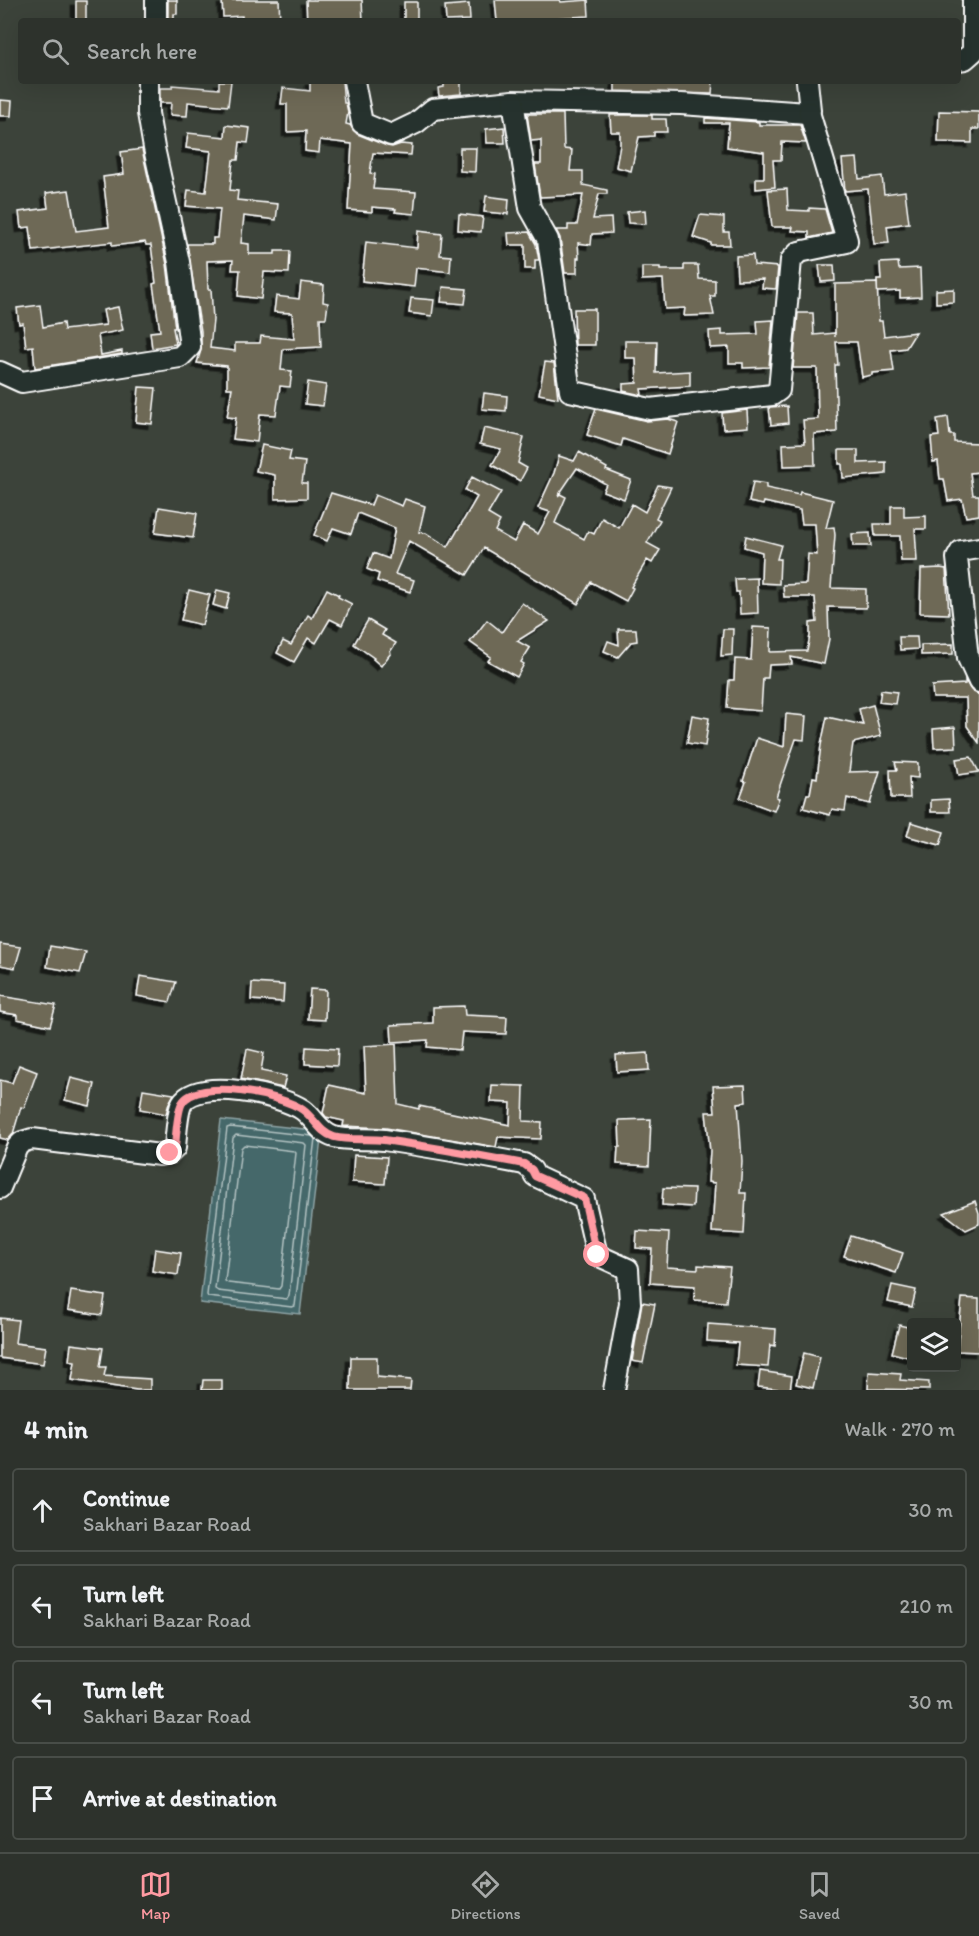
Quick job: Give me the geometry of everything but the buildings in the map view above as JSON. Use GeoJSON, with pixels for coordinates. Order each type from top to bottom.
{"type":"FeatureCollection","features":[{"type":"Feature","properties":{"kind":"street"},"geometry":{"type":"LineString","coordinates":[[156,0],[156,18]]}},
{"type":"Feature","properties":{"kind":"street"},"geometry":{"type":"LineString","coordinates":[[961,60],[966,59],[973,52],[973,0]]}},
{"type":"Feature","properties":{"kind":"street"},"geometry":{"type":"LineString","coordinates":[[0,372],[22,382],[180,357],[190,347],[180,262],[148,113],[148,84]]}},
{"type":"Feature","properties":{"kind":"street"},"geometry":{"type":"LineString","coordinates":[[355,84],[362,123],[391,135],[416,123],[433,109],[513,101],[681,104],[809,112]]}},
{"type":"Feature","properties":{"kind":"street"},"geometry":{"type":"LineString","coordinates":[[513,101],[530,208],[548,240],[570,391],[650,409],[772,395],[779,390],[791,260],[799,252],[847,242],[809,112],[807,84]]}},
{"type":"Feature","properties":{"kind":"street"},"geometry":{"type":"LineString","coordinates":[[979,548],[961,551],[957,558],[968,658],[979,682]]}},
{"type":"Feature","properties":{"kind":"street"},"geometry":{"type":"LineString","coordinates":[[0,1188],[17,1147],[22,1142],[32,1139],[160,1155],[170,1153],[175,1148],[182,1104],[191,1094],[208,1089],[239,1091],[285,1101],[303,1110],[321,1130],[334,1137],[373,1139],[454,1150],[524,1164],[532,1170],[535,1176],[584,1198],[597,1255],[628,1269],[630,1303],[614,1390]]}},
{"type":"Feature","properties":{"kind":"water"},"geometry":{"type":"Polygon","coordinates":[[[221,1120],[322,1131],[300,1314],[200,1303],[221,1120]]]}},
{"type":"Feature","properties":{"kind":"route"},"geometry":{"type":"LineString","coordinates":[[170,1153],[175,1148],[182,1104],[191,1094],[208,1089],[239,1091],[285,1101],[303,1110],[321,1130],[334,1137],[373,1139],[454,1150],[524,1164],[532,1170],[535,1176],[584,1198],[597,1255]]}}]}
